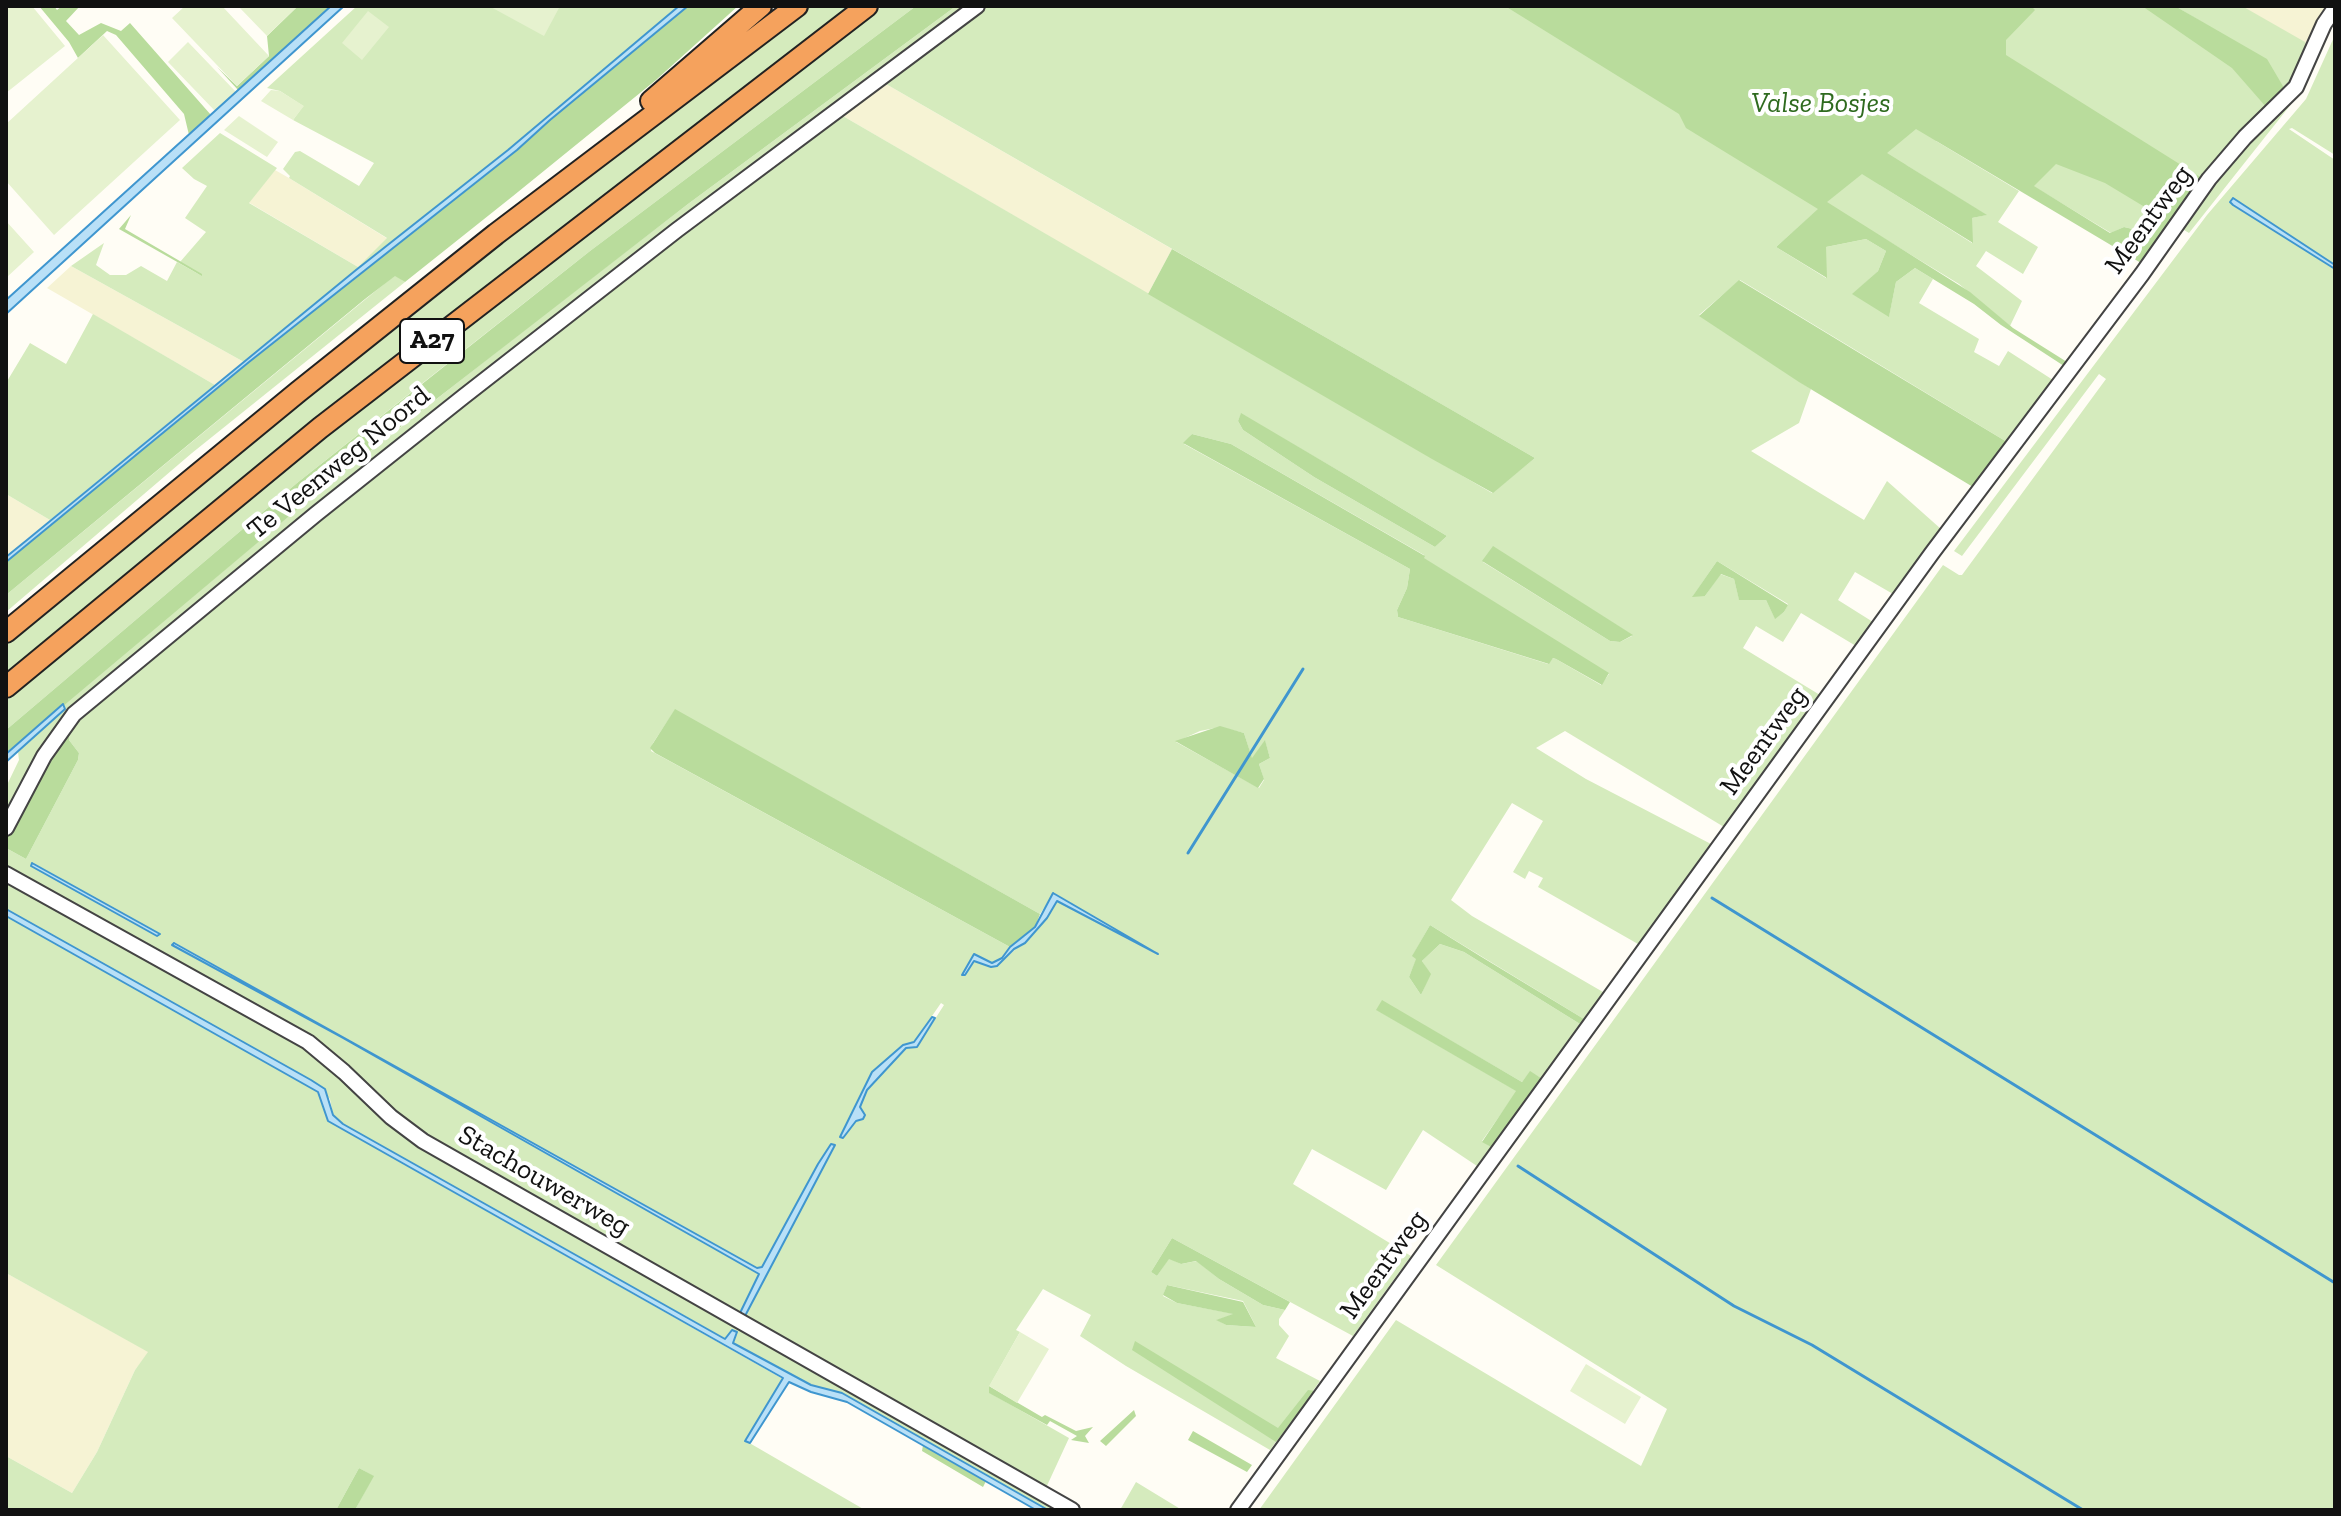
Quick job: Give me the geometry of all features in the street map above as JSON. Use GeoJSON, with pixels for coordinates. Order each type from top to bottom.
{"type":"FeatureCollection","features":[{"type":"Feature","properties":{"kind":"highway","name":"A27"},"geometry":{"type":"LineString","coordinates":[[496,234],[761,6]]}},
{"type":"Feature","properties":{"kind":"highway","name":"A27"},"geometry":{"type":"LineString","coordinates":[[6,632],[496,234],[797,6]]}},
{"type":"Feature","properties":{"kind":"highway","name":"A27"},"geometry":{"type":"LineString","coordinates":[[6,687],[320,428],[867,6]]}},
{"type":"Feature","properties":{"kind":"street","name":"Te Veenweg Noord"},"geometry":{"type":"LineString","coordinates":[[6,828],[44,756],[74,714],[463,397],[753,172],[977,6]]}},
{"type":"Feature","properties":{"kind":"street","name":"Meentweg"},"geometry":{"type":"LineString","coordinates":[[1238,1510],[1932,553],[2142,274],[2209,179],[2245,137],[2296,87],[2335,8]]}},
{"type":"Feature","properties":{"kind":"street","name":"Stachouwerweg"},"geometry":{"type":"LineString","coordinates":[[6,874],[308,1042],[391,1117],[423,1141],[1072,1510]]}},
{"type":"Feature","properties":{"kind":"shaded area"},"geometry":{"type":"Polygon","coordinates":[[[2230,6],[2329,6],[2307,49],[2230,6]]]}},
{"type":"Feature","properties":{"kind":"shaded area"},"geometry":{"type":"Polygon","coordinates":[[[879,80],[1172,249],[1148,294],[836,112],[879,80]]]}},
{"type":"Feature","properties":{"kind":"shaded area"},"geometry":{"type":"Polygon","coordinates":[[[275,170],[388,239],[358,267],[248,202],[275,170]]]}},
{"type":"Feature","properties":{"kind":"shaded area"},"geometry":{"type":"Polygon","coordinates":[[[71,266],[244,362],[215,385],[47,288],[71,266]]]}},
{"type":"Feature","properties":{"kind":"shaded area"},"geometry":{"type":"Polygon","coordinates":[[[6,494],[50,520],[6,557],[6,494]]]}},
{"type":"Feature","properties":{"kind":"shaded area"},"geometry":{"type":"Polygon","coordinates":[[[6,1273],[149,1352],[135,1370],[97,1452],[72,1493],[6,1456],[6,1273]]]}},
{"type":"Feature","properties":{"kind":"green space"},"geometry":{"type":"Polygon","coordinates":[[[6,6],[32,6],[65,46],[6,93],[6,6]]]}},
{"type":"Feature","properties":{"kind":"green space"},"geometry":{"type":"Polygon","coordinates":[[[39,6],[54,6],[57,10],[62,6],[80,6],[66,21],[79,35],[101,23],[121,31],[130,23],[211,115],[189,135],[184,114],[116,35],[107,31],[78,58],[69,42],[39,6]]]}},
{"type":"Feature","properties":{"kind":"green space"},"geometry":{"type":"Polygon","coordinates":[[[185,6],[222,6],[269,56],[237,86],[172,18],[185,6]]]}},
{"type":"Feature","properties":{"kind":"green space"},"geometry":{"type":"Polygon","coordinates":[[[238,6],[298,6],[267,36],[238,6]]]}},
{"type":"Feature","properties":{"kind":"green space"},"geometry":{"type":"Polygon","coordinates":[[[298,6],[331,6],[238,90],[217,67],[237,86],[269,56],[267,36],[298,6]]]}},
{"type":"Feature","properties":{"kind":"green space"},"geometry":{"type":"Polygon","coordinates":[[[357,6],[679,6],[508,150],[244,362],[71,266],[104,243],[96,265],[110,275],[126,275],[141,266],[167,281],[177,262],[202,276],[180,262],[206,232],[185,218],[207,186],[182,168],[220,133],[277,168],[249,203],[358,267],[387,238],[289,178],[283,169],[295,152],[300,151],[359,186],[374,163],[293,120],[303,106],[280,91],[267,88],[357,6]]]}},
{"type":"Feature","properties":{"kind":"green space"},"geometry":{"type":"Polygon","coordinates":[[[489,6],[555,6],[559,8],[544,36],[489,6]]]}},
{"type":"Feature","properties":{"kind":"green space"},"geometry":{"type":"Polygon","coordinates":[[[688,6],[738,6],[656,80],[513,196],[405,282],[395,276],[365,299],[6,595],[6,562],[249,362],[517,150],[688,6]]]}},
{"type":"Feature","properties":{"kind":"green space"},"geometry":{"type":"Polygon","coordinates":[[[808,6],[856,6],[471,298],[177,533],[6,678],[6,641],[137,530],[690,93],[808,6]]]}},
{"type":"Feature","properties":{"kind":"green space"},"geometry":{"type":"Polygon","coordinates":[[[883,6],[916,6],[590,251],[297,483],[6,730],[6,701],[128,597],[365,403],[698,144],[883,6]]]}},
{"type":"Feature","properties":{"kind":"green space"},"geometry":{"type":"Polygon","coordinates":[[[916,6],[956,6],[688,204],[403,425],[312,497],[6,754],[6,730],[297,483],[590,251],[916,6]]]}},
{"type":"Feature","properties":{"kind":"green space"},"geometry":{"type":"Polygon","coordinates":[[[956,6],[974,6],[604,281],[49,740],[18,786],[6,814],[6,787],[19,760],[18,752],[64,709],[63,704],[312,497],[541,317],[956,6]]]}},
{"type":"Feature","properties":{"kind":"green space"},"geometry":{"type":"Polygon","coordinates":[[[980,6],[2164,6],[2235,42],[2175,6],[2242,6],[2305,42],[2308,50],[2287,93],[2292,103],[2189,233],[2159,215],[2141,231],[2124,227],[2111,233],[2033,186],[2055,164],[2020,168],[2006,145],[2012,128],[1973,113],[1936,141],[2019,191],[1998,222],[2038,247],[2023,274],[1986,251],[1976,266],[2022,301],[2010,326],[1959,284],[1842,213],[1827,224],[1812,215],[1776,247],[1826,278],[1826,247],[1866,239],[1886,251],[1878,271],[1853,294],[1889,316],[1896,282],[1915,268],[1933,279],[1919,303],[1979,339],[1974,352],[1999,366],[2008,351],[2053,380],[2007,442],[1740,280],[1699,315],[1811,389],[1799,423],[1751,451],[1864,520],[1887,481],[1941,529],[1893,594],[1855,572],[1838,600],[1873,622],[1856,646],[1801,613],[1783,642],[1756,626],[1743,648],[1820,695],[1724,827],[1565,731],[1536,748],[1586,779],[1711,844],[1638,944],[1538,887],[1543,878],[1529,871],[1525,879],[1513,872],[1543,821],[1512,803],[1451,900],[1472,916],[1603,992],[1584,1019],[1430,925],[1413,955],[1417,958],[1409,977],[1421,995],[1430,974],[1422,961],[1440,944],[1464,952],[1580,1024],[1541,1078],[1530,1072],[1522,1082],[1382,1001],[1377,1010],[1517,1091],[1482,1141],[1491,1147],[1477,1166],[1423,1130],[1386,1190],[1312,1149],[1293,1184],[1411,1256],[1353,1336],[1172,1238],[1151,1272],[1157,1276],[1169,1258],[1181,1264],[1197,1261],[1219,1279],[1263,1305],[1285,1310],[1279,1325],[1289,1336],[1276,1358],[1320,1381],[1270,1450],[1080,1336],[1091,1315],[1043,1289],[1016,1330],[1020,1332],[989,1387],[990,1393],[1069,1438],[1045,1490],[439,1145],[407,1123],[321,1047],[292,1028],[6,868],[6,848],[26,859],[78,760],[79,753],[69,740],[69,732],[78,714],[370,474],[836,112],[1492,493],[1535,458],[879,80],[980,6]],[[1906,165],[1880,185],[1972,243],[1972,218],[1986,215],[1906,165]],[[1241,414],[1238,421],[1243,430],[1314,477],[1435,547],[1447,536],[1241,414]],[[1192,434],[1184,444],[1410,569],[1407,588],[1397,610],[1398,617],[1548,664],[1553,658],[1556,659],[1601,685],[1609,674],[1423,558],[1424,555],[1231,444],[1192,434]],[[1493,547],[1483,562],[1610,641],[1620,642],[1632,635],[1493,547]],[[1717,561],[1693,596],[1705,596],[1720,574],[1734,579],[1739,599],[1766,600],[1775,618],[1784,612],[1788,604],[1717,561]],[[675,710],[651,751],[1010,947],[1002,958],[992,963],[974,955],[963,975],[974,961],[997,966],[1039,928],[1057,901],[1153,952],[1054,893],[1040,914],[675,710]],[[1220,727],[1200,731],[1176,742],[1259,788],[1264,780],[1259,764],[1270,758],[1265,741],[1252,759],[1244,733],[1220,727]],[[33,863],[31,866],[160,935],[33,863]],[[175,943],[173,945],[343,1038],[760,1274],[741,1313],[744,1315],[835,1146],[831,1144],[818,1164],[762,1267],[757,1268],[175,943]],[[941,1003],[914,1042],[903,1045],[872,1072],[840,1137],[843,1138],[856,1121],[865,1116],[860,1107],[867,1090],[906,1048],[917,1047],[944,1005],[941,1003]],[[1167,1285],[1163,1296],[1177,1303],[1235,1314],[1217,1320],[1226,1325],[1256,1327],[1243,1301],[1167,1285]]]}},
{"type":"Feature","properties":{"kind":"green space","name":"Valse Bosjes"},"geometry":{"type":"Polygon","coordinates":[[[1505,6],[2031,6],[2035,10],[2006,40],[2006,55],[2205,180],[2141,263],[1916,129],[1887,153],[1987,215],[1972,218],[1973,243],[1862,174],[1827,202],[1970,292],[2013,328],[2067,362],[2064,366],[1915,268],[1896,282],[1889,317],[1852,294],[1878,271],[1886,251],[1866,239],[1826,247],[1827,278],[1776,247],[1818,209],[1686,128],[1679,114],[1505,6]],[[2056,164],[2034,186],[2110,233],[2124,227],[2141,231],[2158,215],[2105,183],[2056,164]]]}},
{"type":"Feature","properties":{"kind":"green space"},"geometry":{"type":"Polygon","coordinates":[[[2142,6],[2175,6],[2267,59],[2287,93],[2267,108],[2232,68],[2142,6]]]}},
{"type":"Feature","properties":{"kind":"green space"},"geometry":{"type":"Polygon","coordinates":[[[368,11],[389,27],[362,60],[342,43],[368,11]]]}},
{"type":"Feature","properties":{"kind":"green space"},"geometry":{"type":"Polygon","coordinates":[[[103,35],[180,120],[54,235],[6,181],[6,124],[103,35]]]}},
{"type":"Feature","properties":{"kind":"green space"},"geometry":{"type":"Polygon","coordinates":[[[2335,35],[2335,155],[2289,129],[2335,160],[2335,265],[2233,199],[2233,205],[2335,269],[2335,1510],[1259,1510],[1396,1320],[1641,1466],[1667,1409],[1436,1265],[1943,565],[1962,575],[2106,379],[2099,374],[1962,556],[1954,551],[2207,215],[2306,99],[2335,35]]]}},
{"type":"Feature","properties":{"kind":"green space"},"geometry":{"type":"Polygon","coordinates":[[[188,42],[236,92],[215,111],[168,62],[188,42]]]}},
{"type":"Feature","properties":{"kind":"green space"},"geometry":{"type":"Polygon","coordinates":[[[271,90],[280,91],[304,106],[293,120],[261,101],[271,90]]]}},
{"type":"Feature","properties":{"kind":"green space"},"geometry":{"type":"Polygon","coordinates":[[[239,116],[278,142],[267,157],[224,130],[239,116]]]}},
{"type":"Feature","properties":{"kind":"green space"},"geometry":{"type":"Polygon","coordinates":[[[131,215],[125,229],[202,276],[119,229],[131,215]]]}},
{"type":"Feature","properties":{"kind":"green space"},"geometry":{"type":"Polygon","coordinates":[[[6,221],[34,252],[6,278],[6,221]]]}},
{"type":"Feature","properties":{"kind":"green space"},"geometry":{"type":"Polygon","coordinates":[[[1172,249],[1535,458],[1493,493],[1432,459],[1148,294],[1172,249]]]}},
{"type":"Feature","properties":{"kind":"green space"},"geometry":{"type":"Polygon","coordinates":[[[395,275],[405,282],[192,453],[6,612],[6,595],[395,275]]]}},
{"type":"Feature","properties":{"kind":"green space"},"geometry":{"type":"Polygon","coordinates":[[[1739,280],[2007,442],[1973,487],[1799,382],[1699,316],[1739,280]]]}},
{"type":"Feature","properties":{"kind":"green space"},"geometry":{"type":"Polygon","coordinates":[[[93,314],[215,385],[50,520],[6,494],[6,383],[30,343],[66,364],[93,314]]]}},
{"type":"Feature","properties":{"kind":"green space"},"geometry":{"type":"Polygon","coordinates":[[[1241,413],[1447,536],[1435,547],[1314,477],[1243,430],[1238,421],[1241,413]]]}},
{"type":"Feature","properties":{"kind":"green space"},"geometry":{"type":"Polygon","coordinates":[[[1192,434],[1231,444],[1425,556],[1609,673],[1602,685],[1553,658],[1549,664],[1398,617],[1397,610],[1407,588],[1410,569],[1183,443],[1192,434]]]}},
{"type":"Feature","properties":{"kind":"green space"},"geometry":{"type":"Polygon","coordinates":[[[1493,546],[1633,635],[1620,642],[1610,641],[1482,561],[1493,546]]]}},
{"type":"Feature","properties":{"kind":"green space"},"geometry":{"type":"Polygon","coordinates":[[[1717,561],[1788,605],[1784,612],[1775,619],[1766,600],[1739,600],[1734,579],[1721,574],[1705,596],[1692,597],[1717,561]]]}},
{"type":"Feature","properties":{"kind":"green space"},"geometry":{"type":"Polygon","coordinates":[[[675,709],[1040,914],[1035,927],[1010,947],[655,753],[650,748],[675,709]]]}},
{"type":"Feature","properties":{"kind":"green space"},"geometry":{"type":"Polygon","coordinates":[[[1220,726],[1244,733],[1252,758],[1265,740],[1270,758],[1259,764],[1264,779],[1258,788],[1175,741],[1220,726]]]}},
{"type":"Feature","properties":{"kind":"green space"},"geometry":{"type":"Polygon","coordinates":[[[69,732],[69,740],[79,753],[78,760],[26,859],[6,848],[6,834],[40,770],[69,732]]]}},
{"type":"Feature","properties":{"kind":"green space"},"geometry":{"type":"Polygon","coordinates":[[[6,878],[300,1041],[392,1122],[1064,1510],[1048,1510],[842,1393],[811,1386],[788,1374],[733,1343],[736,1332],[732,1330],[726,1339],[342,1124],[333,1115],[330,1099],[311,1080],[6,909],[6,878]]]}},
{"type":"Feature","properties":{"kind":"green space"},"geometry":{"type":"Polygon","coordinates":[[[6,916],[318,1092],[328,1121],[783,1379],[746,1441],[865,1510],[355,1510],[373,1476],[359,1468],[336,1510],[6,1510],[6,1456],[72,1493],[97,1452],[135,1370],[148,1352],[6,1273],[6,916]]]}},
{"type":"Feature","properties":{"kind":"green space"},"geometry":{"type":"Polygon","coordinates":[[[1430,925],[1584,1019],[1580,1024],[1464,952],[1440,944],[1422,961],[1431,974],[1421,995],[1409,977],[1416,959],[1412,956],[1430,925]]]}},
{"type":"Feature","properties":{"kind":"green space"},"geometry":{"type":"Polygon","coordinates":[[[1382,1000],[1522,1082],[1530,1071],[1541,1078],[1491,1147],[1482,1142],[1516,1091],[1376,1010],[1382,1000]]]}},
{"type":"Feature","properties":{"kind":"green space"},"geometry":{"type":"Polygon","coordinates":[[[1172,1238],[1290,1302],[1285,1310],[1263,1305],[1219,1279],[1196,1261],[1181,1264],[1169,1259],[1157,1276],[1151,1272],[1172,1238]]]}},
{"type":"Feature","properties":{"kind":"green space"},"geometry":{"type":"Polygon","coordinates":[[[1167,1285],[1243,1302],[1256,1327],[1226,1325],[1216,1320],[1233,1314],[1177,1303],[1163,1295],[1167,1285]]]}},
{"type":"Feature","properties":{"kind":"green space"},"geometry":{"type":"Polygon","coordinates":[[[1020,1332],[1049,1349],[1017,1403],[989,1386],[1020,1332]]]}},
{"type":"Feature","properties":{"kind":"green space"},"geometry":{"type":"Polygon","coordinates":[[[1135,1341],[1278,1428],[1308,1390],[1315,1391],[1276,1442],[1132,1350],[1135,1341]]]}},
{"type":"Feature","properties":{"kind":"green space"},"geometry":{"type":"Polygon","coordinates":[[[1586,1364],[1641,1397],[1625,1424],[1570,1391],[1586,1364]]]}},
{"type":"Feature","properties":{"kind":"green space"},"geometry":{"type":"Polygon","coordinates":[[[989,1386],[1042,1417],[1045,1415],[1076,1431],[1093,1427],[1085,1436],[1089,1443],[1071,1440],[1077,1436],[1050,1421],[1047,1425],[989,1393],[989,1386]]]}},
{"type":"Feature","properties":{"kind":"green space"},"geometry":{"type":"Polygon","coordinates":[[[1134,1410],[1136,1416],[1106,1446],[1100,1441],[1134,1410]]]}},
{"type":"Feature","properties":{"kind":"green space"},"geometry":{"type":"Polygon","coordinates":[[[1193,1431],[1252,1465],[1247,1472],[1188,1440],[1193,1431]]]}},
{"type":"Feature","properties":{"kind":"green space"},"geometry":{"type":"Polygon","coordinates":[[[923,1445],[986,1481],[983,1487],[922,1451],[923,1445]]]}},
{"type":"Feature","properties":{"kind":"green space"},"geometry":{"type":"Polygon","coordinates":[[[359,1468],[374,1476],[355,1510],[336,1510],[359,1468]]]}},
{"type":"Feature","properties":{"kind":"green space"},"geometry":{"type":"Polygon","coordinates":[[[1136,1482],[1182,1510],[1120,1510],[1136,1482]]]}},
{"type":"Feature","properties":{"kind":"water"},"geometry":{"type":"Polygon","coordinates":[[[331,6],[344,6],[6,314],[6,300],[331,6]]]}},
{"type":"Feature","properties":{"kind":"water"},"geometry":{"type":"Polygon","coordinates":[[[679,6],[688,6],[517,150],[249,362],[6,562],[6,557],[356,270],[508,150],[679,6]]]}},
{"type":"Feature","properties":{"kind":"water"},"geometry":{"type":"Polygon","coordinates":[[[2233,198],[2335,265],[2335,269],[2233,205],[2230,202],[2233,198]]]}},
{"type":"Feature","properties":{"kind":"water"},"geometry":{"type":"Polygon","coordinates":[[[63,704],[65,709],[6,762],[6,754],[63,704]]]}},
{"type":"Feature","properties":{"kind":"water"},"geometry":{"type":"Polygon","coordinates":[[[32,863],[160,934],[157,936],[31,866],[32,863]]]}},
{"type":"Feature","properties":{"kind":"water"},"geometry":{"type":"Polygon","coordinates":[[[1053,893],[1158,954],[1057,901],[1025,943],[997,966],[974,961],[962,975],[974,954],[992,963],[1002,958],[1010,947],[1035,927],[1053,893]]]}},
{"type":"Feature","properties":{"kind":"water"},"geometry":{"type":"Polygon","coordinates":[[[6,909],[311,1080],[325,1089],[333,1115],[343,1124],[725,1339],[732,1330],[737,1332],[733,1343],[811,1385],[842,1393],[1048,1510],[1036,1510],[847,1402],[789,1382],[750,1443],[745,1441],[783,1378],[328,1121],[318,1092],[6,916],[6,909]]]}},
{"type":"Feature","properties":{"kind":"water"},"geometry":{"type":"Polygon","coordinates":[[[174,943],[757,1268],[762,1267],[818,1164],[831,1144],[835,1145],[745,1316],[740,1313],[759,1274],[343,1038],[172,945],[174,943]]]}},
{"type":"Feature","properties":{"kind":"water"},"geometry":{"type":"Polygon","coordinates":[[[932,1017],[935,1018],[917,1047],[906,1048],[867,1090],[860,1107],[865,1115],[863,1119],[856,1121],[843,1138],[840,1137],[872,1072],[903,1045],[914,1042],[932,1017]]]}},
{"type":"Feature","properties":{"kind":"waterway"},"geometry":{"type":"LineString","coordinates":[[1188,853],[1303,669]]}},
{"type":"Feature","properties":{"kind":"waterway"},"geometry":{"type":"LineString","coordinates":[[1712,898],[2335,1283]]}},
{"type":"Feature","properties":{"kind":"waterway"},"geometry":{"type":"LineString","coordinates":[[1518,1166],[1734,1306],[1812,1345],[2083,1510]]}}]}
